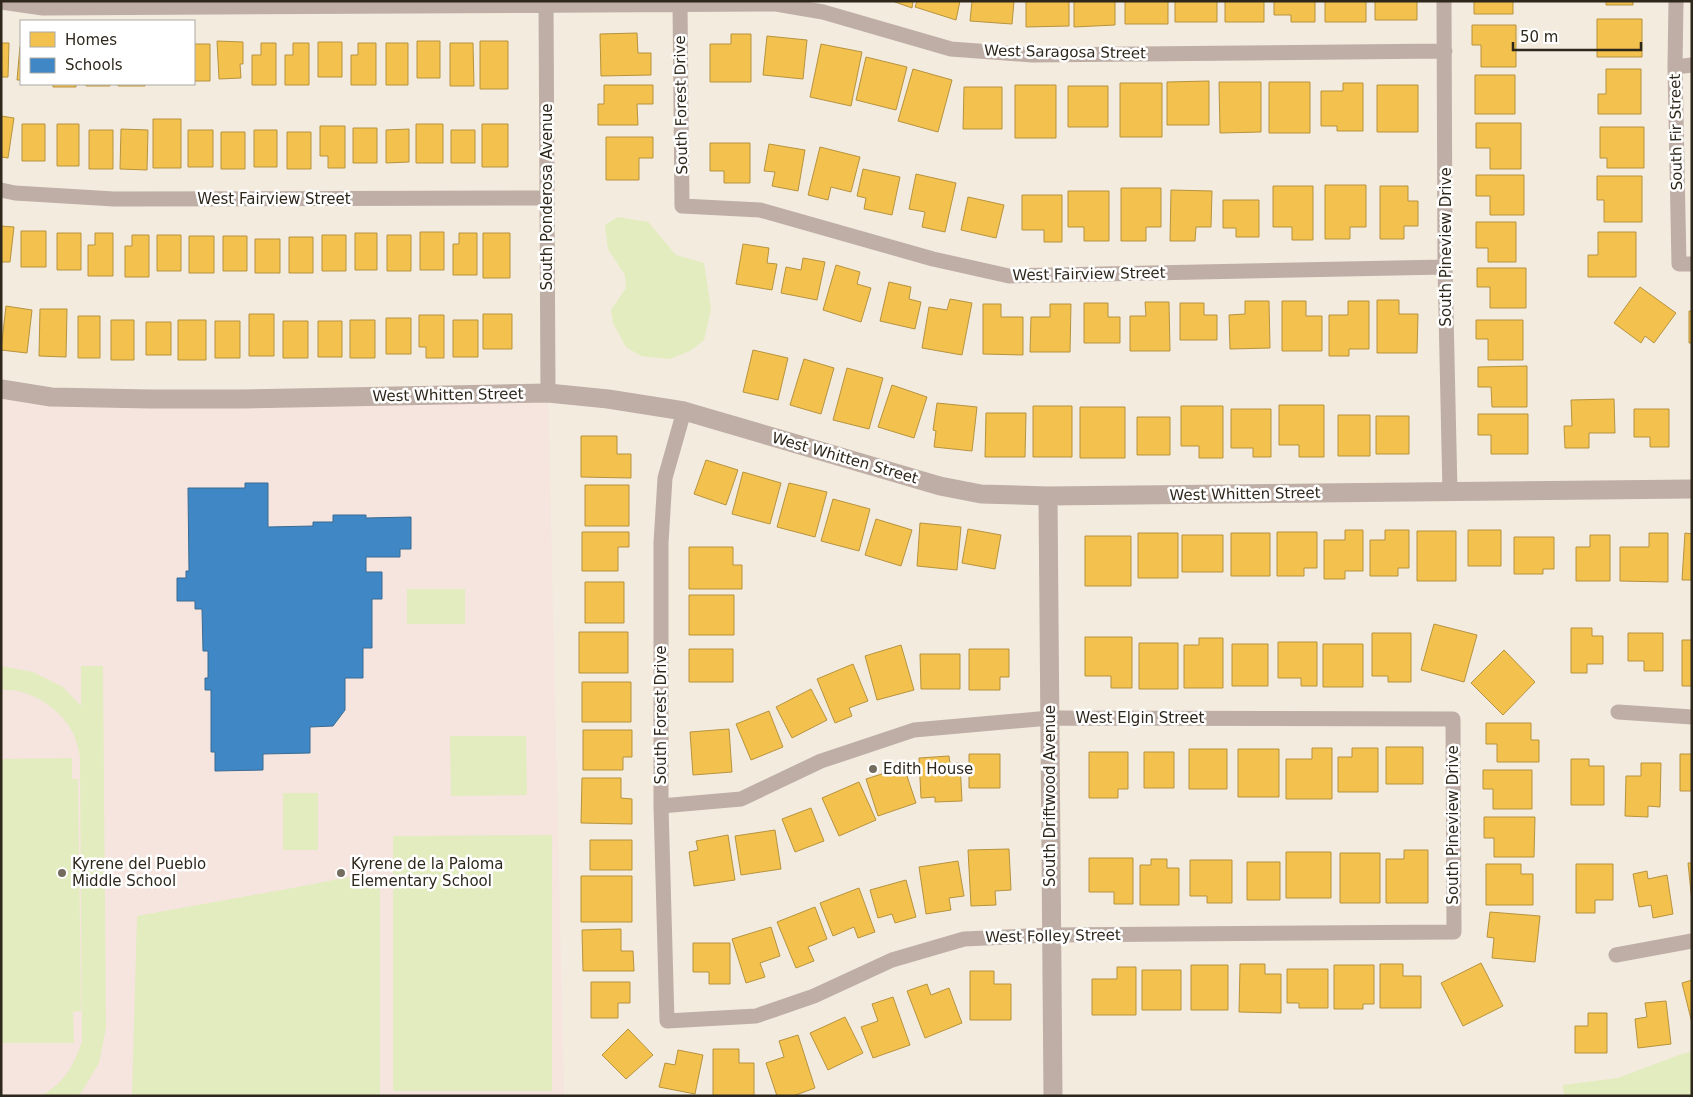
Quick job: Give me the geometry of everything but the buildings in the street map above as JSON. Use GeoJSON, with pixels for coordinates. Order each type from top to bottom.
{"type":"FeatureCollection","features":[{"type":"Feature","properties":{"kind":"street","name":"South Pineview Drive"},"geometry":{"type":"LineString","coordinates":[[1444,1],[1445,267],[1450,492]]}},
{"type":"Feature","properties":{"kind":"street","name":"South Fir Street"},"geometry":{"type":"LineString","coordinates":[[1676,1],[1675,67],[1685,264]]}},
{"type":"Feature","properties":{"kind":"street","name":"West Saragosa Street"},"geometry":{"type":"LineString","coordinates":[[1,2],[43,8],[546,3],[776,4],[823,12],[951,49],[1032,54],[1445,51]]}},
{"type":"Feature","properties":{"kind":"street","name":"South Ponderosa Avenue"},"geometry":{"type":"LineString","coordinates":[[546,3],[548,392]]}},
{"type":"Feature","properties":{"kind":"street","name":"South Forest Drive"},"geometry":{"type":"LineString","coordinates":[[680,4],[682,206]]}},
{"type":"Feature","properties":{"kind":"street"},"geometry":{"type":"LineString","coordinates":[[1675,67],[1692,65]]}},
{"type":"Feature","properties":{"kind":"street","name":"West Fairview Street"},"geometry":{"type":"LineString","coordinates":[[1,190],[114,199],[547,198]]}},
{"type":"Feature","properties":{"kind":"street","name":"West Fairview Street"},"geometry":{"type":"LineString","coordinates":[[682,206],[760,210],[932,259],[1009,276],[1445,267]]}},
{"type":"Feature","properties":{"kind":"street","name":"West Whitten Street"},"geometry":{"type":"LineString","coordinates":[[1,389],[51,397],[150,399],[243,399],[548,392],[684,411],[940,486],[981,494],[1048,496],[1692,489]]}},
{"type":"Feature","properties":{"kind":"street","name":"South Forest Drive"},"geometry":{"type":"LineString","coordinates":[[667,1021],[661,806],[661,543],[665,478],[684,411]]}},
{"type":"Feature","properties":{"kind":"street","name":"South Driftwood Avenue"},"geometry":{"type":"LineString","coordinates":[[1048,496],[1053,1096]]}},
{"type":"Feature","properties":{"kind":"street"},"geometry":{"type":"LineString","coordinates":[[1618,712],[1692,717]]}},
{"type":"Feature","properties":{"kind":"street","name":"West Elgin Street"},"geometry":{"type":"LineString","coordinates":[[661,806],[741,799],[821,761],[914,730],[1050,718],[1452,719]]}},
{"type":"Feature","properties":{"kind":"street","name":"South Pineview Drive"},"geometry":{"type":"LineString","coordinates":[[1452,719],[1454,932]]}},
{"type":"Feature","properties":{"kind":"street","name":"West Folley Street"},"geometry":{"type":"LineString","coordinates":[[667,1021],[756,1016],[814,996],[892,960],[964,939],[1051,935],[1454,932]]}},
{"type":"Feature","properties":{"kind":"street"},"geometry":{"type":"LineString","coordinates":[[1616,955],[1692,941]]}},
{"type":"Feature","properties":{"kind":"shaded area","name":"Kyrene de la Paloma Elementary School"},"geometry":{"type":"Polygon","coordinates":[[[1,389],[548,393],[564,1096],[1,1096],[1,389]]]}},
{"type":"Feature","properties":{"kind":"green space"},"geometry":{"type":"Polygon","coordinates":[[[618,217],[648,222],[676,255],[704,263],[711,309],[704,340],[690,351],[669,359],[641,356],[626,347],[613,323],[611,310],[626,288],[625,275],[608,249],[605,225],[618,217]]]}},
{"type":"Feature","properties":{"kind":"green space"},"geometry":{"type":"Polygon","coordinates":[[[407,589],[465,589],[465,624],[407,624],[407,589]]]}},
{"type":"Feature","properties":{"kind":"green space"},"geometry":{"type":"Polygon","coordinates":[[[1,666],[33,672],[63,687],[81,706],[81,666],[103,666],[106,1028],[99,1063],[81,1093],[77,1096],[41,1096],[57,1085],[67,1073],[82,1042],[80,756],[72,731],[51,707],[22,692],[1,690],[1,666]]]}},
{"type":"Feature","properties":{"kind":"green space"},"geometry":{"type":"Polygon","coordinates":[[[450,736],[526,736],[527,795],[451,796],[450,736]]]}},
{"type":"Feature","properties":{"kind":"green space"},"geometry":{"type":"Polygon","coordinates":[[[72,758],[72,779],[78,779],[81,1011],[73,1012],[74,1043],[1,1043],[1,759],[72,758]]]}},
{"type":"Feature","properties":{"kind":"green space"},"geometry":{"type":"Polygon","coordinates":[[[283,793],[318,793],[318,850],[283,850],[283,793]]]}},
{"type":"Feature","properties":{"kind":"green space"},"geometry":{"type":"Polygon","coordinates":[[[552,835],[552,1091],[393,1091],[393,836],[552,835]]]}},
{"type":"Feature","properties":{"kind":"green space"},"geometry":{"type":"Polygon","coordinates":[[[354,876],[368,876],[380,886],[380,1096],[132,1095],[137,916],[354,876]]]}},
{"type":"Feature","properties":{"kind":"green space"},"geometry":{"type":"Polygon","coordinates":[[[1692,1052],[1692,1096],[1564,1096],[1563,1085],[1618,1078],[1692,1052]]]}},
{"type":"Feature","properties":{"kind":"place","name":"Edith House"},"geometry":{"type":"Point","coordinates":[873,769]}},
{"type":"Feature","properties":{"kind":"place","name":"Kyrene del Pueblo Middle School"},"geometry":{"type":"Point","coordinates":[62,873]}},
{"type":"Feature","properties":{"kind":"place","name":"Kyrene de la Paloma Elementary School"},"geometry":{"type":"Point","coordinates":[341,873]}}]}
